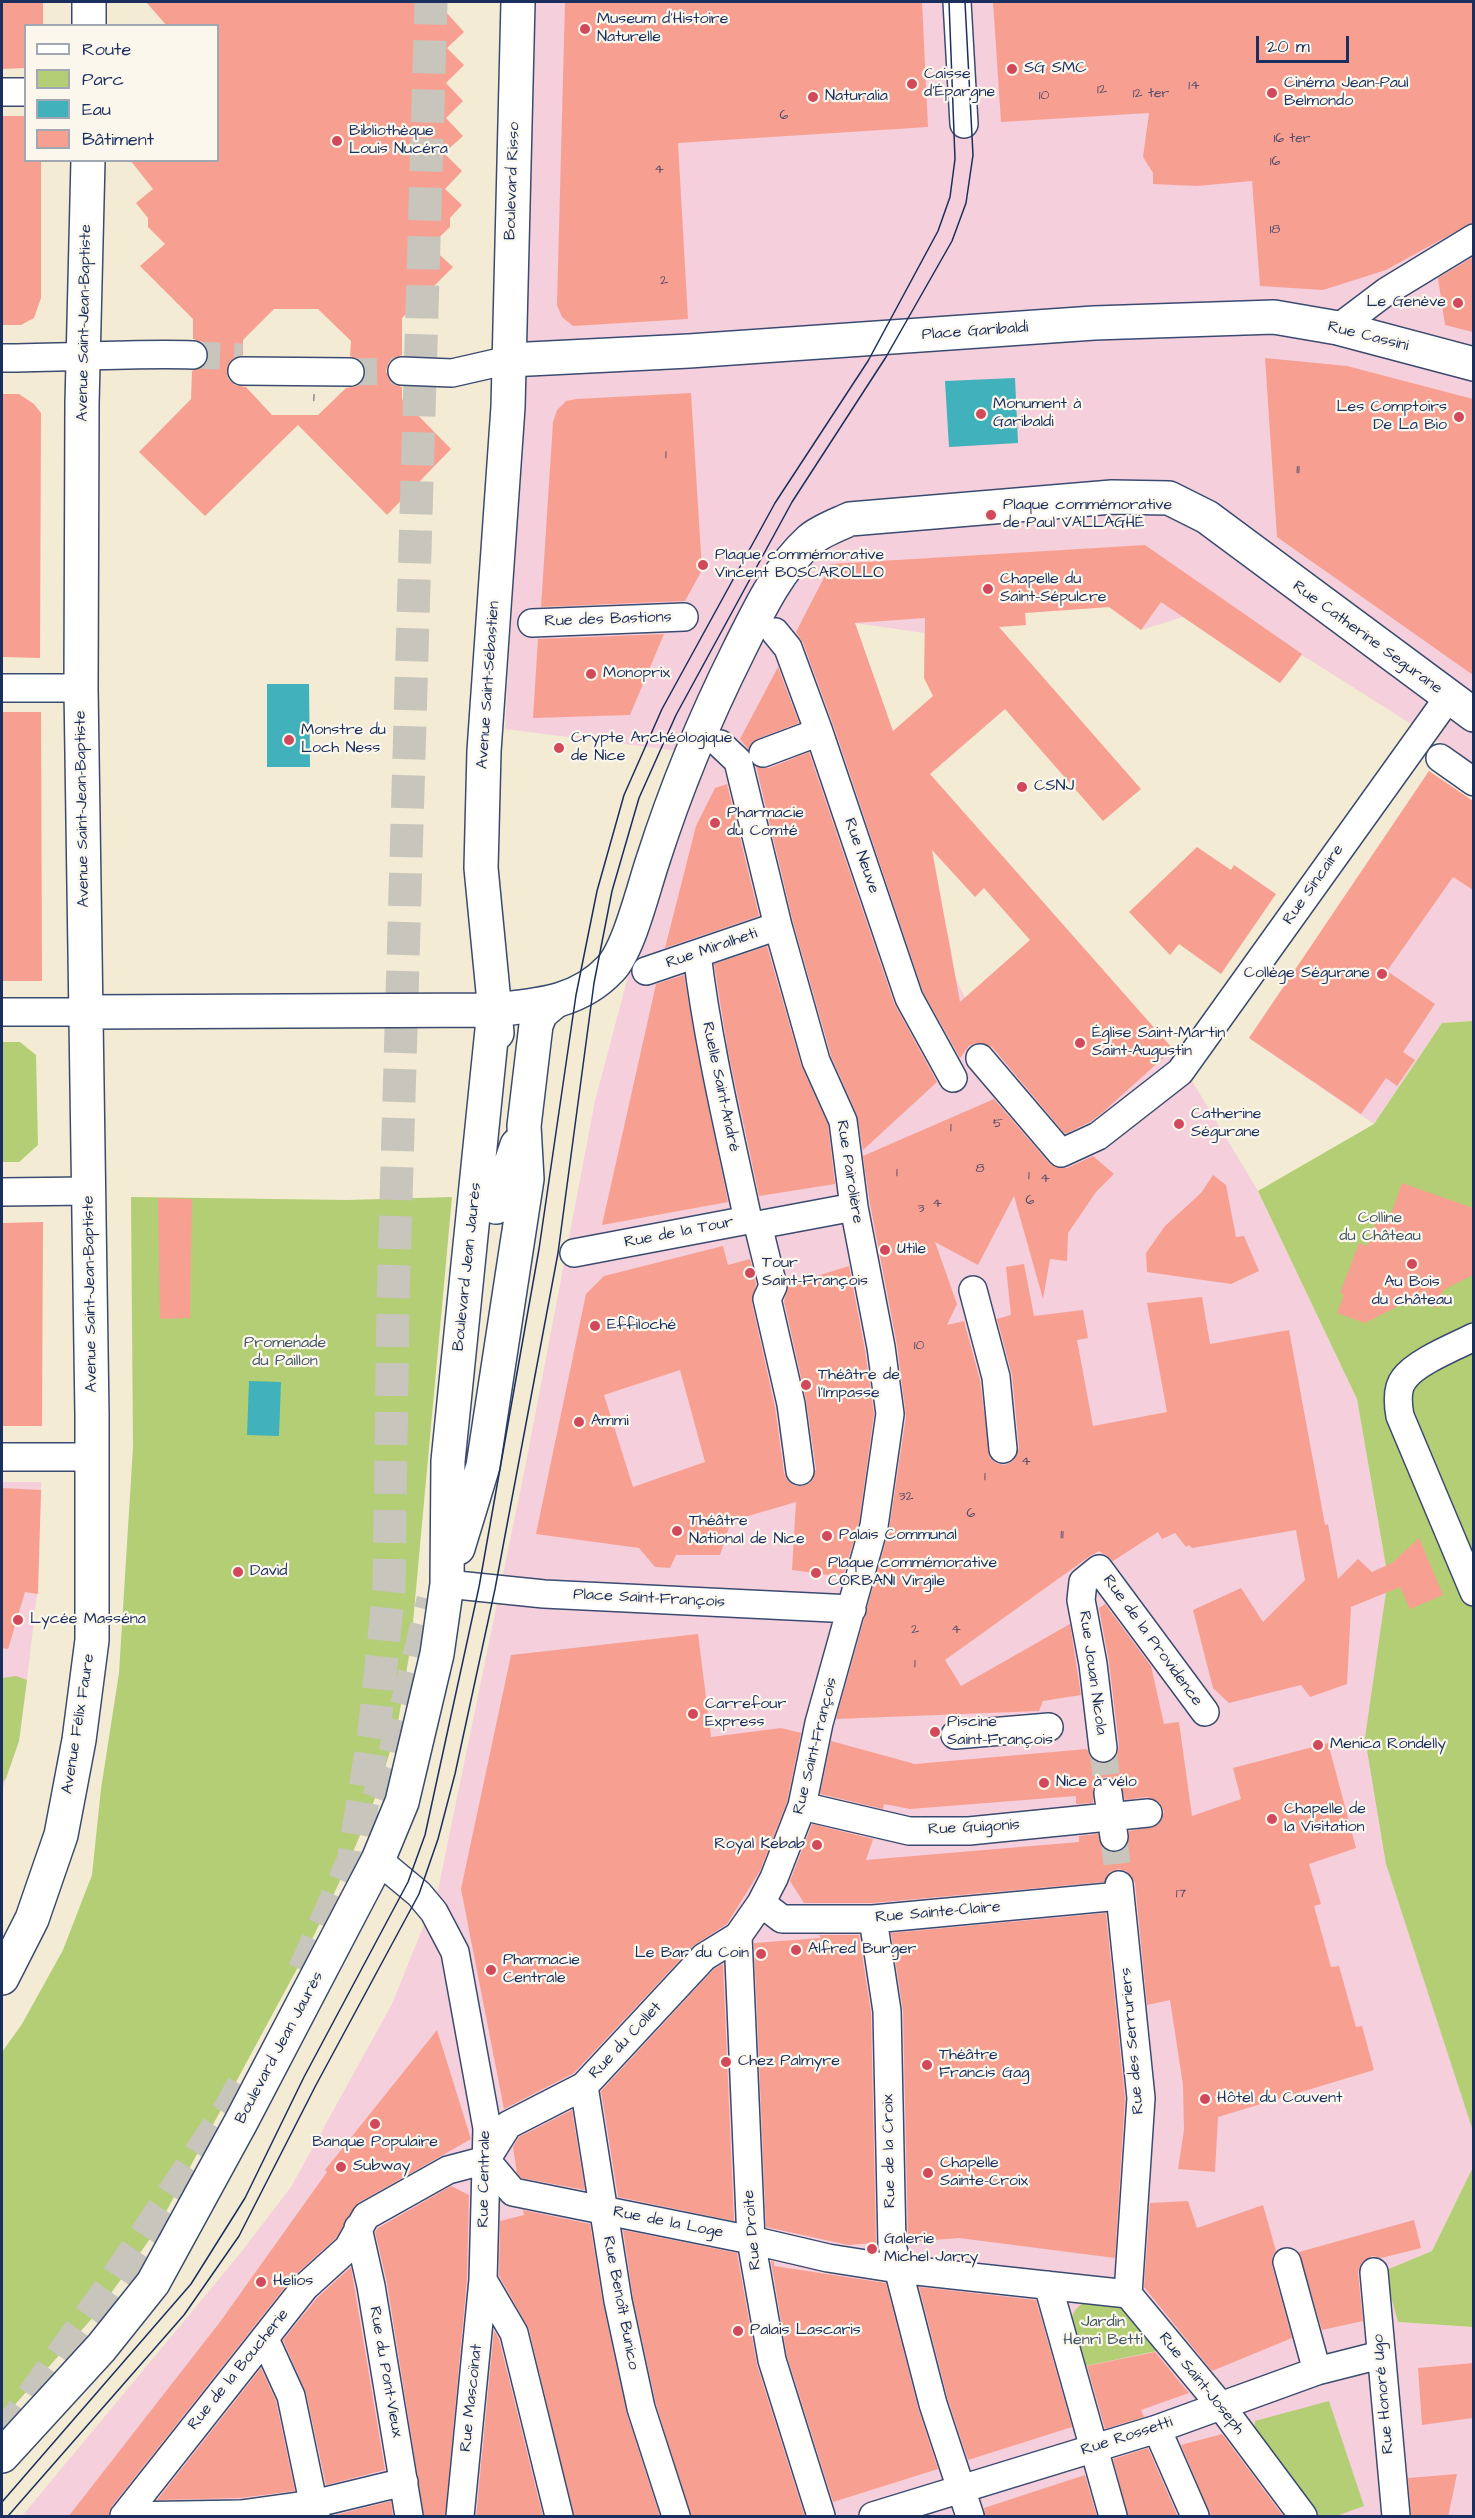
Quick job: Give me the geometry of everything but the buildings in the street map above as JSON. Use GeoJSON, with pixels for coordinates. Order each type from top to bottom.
{"type":"FeatureCollection","features":[{"type":"Feature","properties":{"kind":"main road"},"geometry":{"type":"LineString","coordinates":[[89,2],[89,24]]}},
{"type":"Feature","properties":{"kind":"main road","name":"Boulevard Risso"},"geometry":{"type":"LineString","coordinates":[[509,360],[518,2]]}},
{"type":"Feature","properties":{"kind":"main road","name":"Avenue Saint-Jean-Baptiste"},"geometry":{"type":"LineString","coordinates":[[88,162],[81,688],[90,1191],[92,1457]]}},
{"type":"Feature","properties":{"kind":"main road","name":"Place Garibaldi"},"geometry":{"type":"LineString","coordinates":[[509,360],[689,351],[1094,323],[1261,318]]}},
{"type":"Feature","properties":{"kind":"main road","name":"Rue Cassini"},"geometry":{"type":"LineString","coordinates":[[1261,318],[1297,320],[1338,328],[1473,364]]}},
{"type":"Feature","properties":{"kind":"main road","name":"Avenue Saint-Sébastien"},"geometry":{"type":"LineString","coordinates":[[494,1010],[482,868],[483,763],[509,360]]}},
{"type":"Feature","properties":{"kind":"main road","name":"Rue Catherine Segurane"},"geometry":{"type":"LineString","coordinates":[[553,1003],[576,995],[612,968],[629,933],[666,820],[706,718],[778,578],[811,539],[850,519],[1112,497],[1169,498],[1207,517],[1261,560],[1461,706]]}},
{"type":"Feature","properties":{"kind":"main road"},"geometry":{"type":"LineString","coordinates":[[87,1012],[494,1010],[553,1003]]}},
{"type":"Feature","properties":{"kind":"main road","name":"Boulevard Jean Jaurès"},"geometry":{"type":"LineString","coordinates":[[2,2456],[101,2348],[153,2283],[242,2122],[378,1860],[402,1802],[421,1730],[447,1584],[483,1466],[527,1179],[524,1126],[536,1025],[541,1013],[553,1003]]}},
{"type":"Feature","properties":{"kind":"main road"},"geometry":{"type":"LineString","coordinates":[[466,1451],[488,1248],[496,1207],[505,1099],[494,1010]]}},
{"type":"Feature","properties":{"kind":"main road","name":"Boulevard Jean Jaurès"},"geometry":{"type":"LineString","coordinates":[[447,1584],[448,1461],[494,1010]]}},
{"type":"Feature","properties":{"kind":"main road"},"geometry":{"type":"LineString","coordinates":[[496,1207],[524,1126]]}},
{"type":"Feature","properties":{"kind":"main road","name":"Avenue Félix Faure"},"geometry":{"type":"LineString","coordinates":[[2,1978],[32,1919],[52,1863],[61,1835],[79,1740],[92,1640],[92,1457]]}},
{"type":"Feature","properties":{"kind":"street"},"geometry":{"type":"LineString","coordinates":[[957,2],[964,124]]}},
{"type":"Feature","properties":{"kind":"street"},"geometry":{"type":"LineString","coordinates":[[2,92],[24,92]]}},
{"type":"Feature","properties":{"kind":"street"},"geometry":{"type":"LineString","coordinates":[[1338,328],[1387,291],[1473,238]]}},
{"type":"Feature","properties":{"kind":"street"},"geometry":{"type":"LineString","coordinates":[[2,358],[84,358],[113,354],[192,362]]}},
{"type":"Feature","properties":{"kind":"street"},"geometry":{"type":"LineString","coordinates":[[402,365],[509,360]]}},
{"type":"Feature","properties":{"kind":"street"},"geometry":{"type":"LineString","coordinates":[[242,364],[350,366]]}},
{"type":"Feature","properties":{"kind":"street","name":"Rue des Bastions"},"geometry":{"type":"LineString","coordinates":[[532,623],[684,617]]}},
{"type":"Feature","properties":{"kind":"street","name":"Rue Neuve"},"geometry":{"type":"LineString","coordinates":[[775,632],[788,648],[819,732],[909,998],[953,1078]]}},
{"type":"Feature","properties":{"kind":"street"},"geometry":{"type":"LineString","coordinates":[[2,688],[81,688]]}},
{"type":"Feature","properties":{"kind":"street","name":"Rue Sincaire"},"geometry":{"type":"LineString","coordinates":[[980,1058],[1061,1153],[1098,1136],[1180,1072],[1461,706]]}},
{"type":"Feature","properties":{"kind":"street"},"geometry":{"type":"LineString","coordinates":[[763,753],[819,732]]}},
{"type":"Feature","properties":{"kind":"street","name":"Rue Pairolière"},"geometry":{"type":"LineString","coordinates":[[720,744],[738,761],[778,926],[816,1061],[843,1121],[854,1207],[881,1347],[890,1414],[874,1526],[861,1581]]}},
{"type":"Feature","properties":{"kind":"street"},"geometry":{"type":"LineString","coordinates":[[1440,758],[1473,782]]}},
{"type":"Feature","properties":{"kind":"street","name":"Rue Miralheti"},"geometry":{"type":"LineString","coordinates":[[646,971],[778,926]]}},
{"type":"Feature","properties":{"kind":"street","name":"Ruelle Saint-André"},"geometry":{"type":"LineString","coordinates":[[698,954],[703,1003],[719,1092],[753,1222],[773,1286],[767,1299],[791,1404],[800,1471]]}},
{"type":"Feature","properties":{"kind":"street"},"geometry":{"type":"LineString","coordinates":[[2,1012],[87,1012]]}},
{"type":"Feature","properties":{"kind":"street"},"geometry":{"type":"LineString","coordinates":[[2,1192],[90,1191]]}},
{"type":"Feature","properties":{"kind":"street","name":"Rue de la Tour"},"geometry":{"type":"LineString","coordinates":[[574,1254],[753,1222],[854,1207]]}},
{"type":"Feature","properties":{"kind":"street"},"geometry":{"type":"LineString","coordinates":[[973,1290],[996,1377],[1003,1449]]}},
{"type":"Feature","properties":{"kind":"street"},"geometry":{"type":"LineString","coordinates":[[1473,1337],[1412,1370],[1402,1380],[1398,1401],[1400,1416],[1473,1592]]}},
{"type":"Feature","properties":{"kind":"street"},"geometry":{"type":"LineString","coordinates":[[2,1457],[92,1457]]}},
{"type":"Feature","properties":{"kind":"street","name":"Rue de la Providence"},"geometry":{"type":"LineString","coordinates":[[1100,1569],[1205,1712]]}},
{"type":"Feature","properties":{"kind":"street","name":"Rue Jouan Nicola"},"geometry":{"type":"LineString","coordinates":[[1100,1569],[1083,1582],[1081,1600],[1093,1664],[1103,1748]]}},
{"type":"Feature","properties":{"kind":"street","name":"Rue Saint-François"},"geometry":{"type":"LineString","coordinates":[[738,1936],[774,1878],[802,1806],[819,1724],[861,1581]]}},
{"type":"Feature","properties":{"kind":"street","name":"Place Saint-François"},"geometry":{"type":"LineString","coordinates":[[447,1584],[544,1594],[852,1610]]}},
{"type":"Feature","properties":{"kind":"street"},"geometry":{"type":"LineString","coordinates":[[955,1735],[1049,1727]]}},
{"type":"Feature","properties":{"kind":"street","name":"Rue Guigonis"},"geometry":{"type":"LineString","coordinates":[[802,1806],[909,1831],[969,1832],[1148,1813]]}},
{"type":"Feature","properties":{"kind":"street","name":"Rue Centrale"},"geometry":{"type":"LineString","coordinates":[[378,1860],[420,1894],[434,1912],[454,1952],[488,2128],[483,2280]]}},
{"type":"Feature","properties":{"kind":"street","name":"Rue Sainte-Claire"},"geometry":{"type":"LineString","coordinates":[[760,1903],[782,1919],[873,1919],[1119,1891]]}},
{"type":"Feature","properties":{"kind":"street","name":"Rue des Serruriers"},"geometry":{"type":"LineString","coordinates":[[1119,1891],[1141,2098],[1128,2294]]}},
{"type":"Feature","properties":{"kind":"street","name":"Rue de la Croix"},"geometry":{"type":"LineString","coordinates":[[873,1919],[887,2011],[892,2245],[933,2404],[970,2517]]}},
{"type":"Feature","properties":{"kind":"street","name":"Rue du Collet"},"geometry":{"type":"LineString","coordinates":[[486,2160],[508,2125],[584,2086],[704,1958],[738,1936]]}},
{"type":"Feature","properties":{"kind":"street","name":"Rue Droite"},"geometry":{"type":"LineString","coordinates":[[738,1936],[751,2240],[772,2360],[821,2517]]}},
{"type":"Feature","properties":{"kind":"street","name":"Rue Benoît Bunico"},"geometry":{"type":"LineString","coordinates":[[584,2086],[618,2301],[641,2408],[676,2517]]}},
{"type":"Feature","properties":{"kind":"street"},"geometry":{"type":"LineString","coordinates":[[358,2228],[366,2216],[448,2170],[486,2160]]}},
{"type":"Feature","properties":{"kind":"street","name":"Rue de la Loge"},"geometry":{"type":"LineString","coordinates":[[486,2160],[513,2192],[751,2240],[828,2258],[898,2269]]}},
{"type":"Feature","properties":{"kind":"street","name":"Rue de la Boucherie"},"geometry":{"type":"LineString","coordinates":[[124,2516],[305,2287],[348,2248],[358,2228]]}},
{"type":"Feature","properties":{"kind":"street","name":"Rue du Pont-Vieux"},"geometry":{"type":"LineString","coordinates":[[358,2228],[371,2286],[410,2517]]}},
{"type":"Feature","properties":{"kind":"street"},"geometry":{"type":"LineString","coordinates":[[1287,2262],[1317,2371]]}},
{"type":"Feature","properties":{"kind":"street"},"geometry":{"type":"LineString","coordinates":[[898,2269],[1128,2294]]}},
{"type":"Feature","properties":{"kind":"street","name":"Rue Honoré Ugo"},"geometry":{"type":"LineString","coordinates":[[1374,2272],[1396,2517]]}},
{"type":"Feature","properties":{"kind":"street"},"geometry":{"type":"LineString","coordinates":[[483,2280],[514,2333],[559,2517]]}},
{"type":"Feature","properties":{"kind":"street","name":"Rue Mascoïnat"},"geometry":{"type":"LineString","coordinates":[[460,2517],[483,2280]]}},
{"type":"Feature","properties":{"kind":"street"},"geometry":{"type":"LineString","coordinates":[[1048,2285],[1113,2517]]}},
{"type":"Feature","properties":{"kind":"street","name":"Rue Saint-Joseph"},"geometry":{"type":"LineString","coordinates":[[1128,2294],[1221,2406],[1303,2517]]}},
{"type":"Feature","properties":{"kind":"street"},"geometry":{"type":"LineString","coordinates":[[265,2338],[291,2396],[315,2510]]}},
{"type":"Feature","properties":{"kind":"street","name":"Rue Rossetti"},"geometry":{"type":"LineString","coordinates":[[873,2517],[1156,2429],[1317,2371],[1380,2355]]}},
{"type":"Feature","properties":{"kind":"street"},"geometry":{"type":"LineString","coordinates":[[1156,2429],[1195,2517]]}},
{"type":"Feature","properties":{"kind":"street"},"geometry":{"type":"LineString","coordinates":[[124,2516],[241,2515],[315,2510],[404,2482]]}},
{"type":"Feature","properties":{"kind":"shaded area"},"geometry":{"type":"Polygon","coordinates":[[[533,2],[1473,2],[1473,763],[1302,655],[1280,683],[1183,617],[1141,630],[1109,607],[1025,613],[1026,625],[924,633],[855,623],[881,699],[949,939],[956,979],[966,999],[1078,944],[1173,1049],[1258,1191],[1357,1399],[1388,1578],[1386,1864],[1474,2131],[1473,2167],[1432,2251],[1385,2271],[1398,2322],[1473,2327],[1473,2516],[22,2516],[239,2255],[291,2187],[392,2004],[438,1890],[526,1463],[595,1101],[645,912],[703,754],[505,729],[524,372],[533,2]]]}},
{"type":"Feature","properties":{"kind":"shaded area","name":"Collège Ségurane"},"geometry":{"type":"Polygon","coordinates":[[[1429,771],[1473,801],[1473,1021],[1442,1023],[1374,1124],[1249,1038],[1429,771]]]}},
{"type":"Feature","properties":{"kind":"shaded area","name":"Lycée Masséna"},"geometry":{"type":"Polygon","coordinates":[[[2,1482],[41,1482],[41,1490],[37,1594],[27,1680],[19,1741],[2,1791],[2,1482]]]}},
{"type":"Feature","properties":{"kind":"green space","name":"Colline du Château"},"geometry":{"type":"Polygon","coordinates":[[[1473,1021],[1473,2131],[1386,1864],[1365,1738],[1388,1578],[1357,1399],[1258,1191],[1374,1124],[1442,1023],[1473,1021]]]}},
{"type":"Feature","properties":{"kind":"green space"},"geometry":{"type":"Polygon","coordinates":[[[2,1042],[20,1042],[36,1055],[38,1145],[19,1162],[2,1162],[2,1042]]]}},
{"type":"Feature","properties":{"kind":"green space","name":"Promenade du Paillon"},"geometry":{"type":"Polygon","coordinates":[[[131,1197],[347,1200],[452,1197],[411,1644],[397,1728],[378,1791],[349,1862],[305,1954],[155,2232],[96,2314],[2,2419],[2,2052],[22,2024],[63,1950],[92,1875],[101,1789],[119,1673],[133,1447],[131,1197]]]}},
{"type":"Feature","properties":{"kind":"green space"},"geometry":{"type":"Polygon","coordinates":[[[16,1676],[27,1680],[19,1741],[6,1778],[2,1783],[2,1678],[16,1676]]]}},
{"type":"Feature","properties":{"kind":"green space"},"geometry":{"type":"Polygon","coordinates":[[[1473,2167],[1473,2327],[1398,2322],[1384,2271],[1432,2251],[1473,2167]]]}},
{"type":"Feature","properties":{"kind":"green space","name":"Jardin Henri Betti"},"geometry":{"type":"Polygon","coordinates":[[[1083,2303],[1121,2305],[1166,2349],[1081,2367],[1073,2341],[1071,2324],[1076,2309],[1083,2303]]]}},
{"type":"Feature","properties":{"kind":"green space"},"geometry":{"type":"Polygon","coordinates":[[[1329,2401],[1364,2506],[1336,2516],[1313,2516],[1253,2435],[1255,2421],[1329,2401]]]}},
{"type":"Feature","properties":{"kind":"water"},"geometry":{"type":"Polygon","coordinates":[[[1015,378],[1018,443],[949,447],[945,381],[1015,378]]]}},
{"type":"Feature","properties":{"kind":"water"},"geometry":{"type":"Polygon","coordinates":[[[267,684],[309,684],[310,767],[267,767],[267,684]]]}},
{"type":"Feature","properties":{"kind":"water"},"geometry":{"type":"Polygon","coordinates":[[[249,1381],[281,1382],[279,1436],[247,1435],[249,1381]]]}},
{"type":"Feature","properties":{"kind":"tunnel"},"geometry":{"type":"LineString","coordinates":[[304,1971],[353,1861],[374,1733],[389,1589],[393,1304],[431,2]]}},
{"type":"Feature","properties":{"kind":"tunnel"},"geometry":{"type":"LineString","coordinates":[[193,355],[242,357]]}},
{"type":"Feature","properties":{"kind":"tunnel"},"geometry":{"type":"LineString","coordinates":[[350,372],[402,371]]}},
{"type":"Feature","properties":{"kind":"tunnel"},"geometry":{"type":"LineString","coordinates":[[456,1500],[466,1451]]}},
{"type":"Feature","properties":{"kind":"tunnel"},"geometry":{"type":"LineString","coordinates":[[378,1799],[392,1764],[433,1600]]}},
{"type":"Feature","properties":{"kind":"tunnel"},"geometry":{"type":"LineString","coordinates":[[1103,1748],[1108,1793]]}},
{"type":"Feature","properties":{"kind":"tunnel"},"geometry":{"type":"LineString","coordinates":[[1114,1837],[1119,1885]]}},
{"type":"Feature","properties":{"kind":"tunnel"},"geometry":{"type":"LineString","coordinates":[[4,2437],[114,2283],[230,2109],[246,2080]]}},
{"type":"Feature","properties":{"kind":"tram line"},"geometry":{"type":"LineString","coordinates":[[2,2502],[191,2284],[245,2198],[304,2077],[408,1882],[425,1835],[479,1587],[539,1249],[576,995],[597,891],[624,795],[662,709],[775,503],[868,361],[938,231],[950,197],[955,159],[949,2]]}},
{"type":"Feature","properties":{"kind":"tram line"},"geometry":{"type":"LineString","coordinates":[[8,2516],[184,2315],[239,2236],[316,2085],[419,1894],[438,1839],[455,1774],[495,1589],[558,1253],[594,983],[612,891],[639,798],[676,715],[792,502],[886,357],[952,241],[966,203],[973,155],[965,2]]}},
{"type":"Feature","properties":{"kind":"place","name":"Museum d'Histoire Naturelle"},"geometry":{"type":"Point","coordinates":[585,29]}},
{"type":"Feature","properties":{"kind":"place","name":"SG SMC"},"geometry":{"type":"Point","coordinates":[1012,69]}},
{"type":"Feature","properties":{"kind":"place","name":"Caisse d'Épargne"},"geometry":{"type":"Point","coordinates":[912,84]}},
{"type":"Feature","properties":{"kind":"place","name":"Cinéma Jean-Paul Belmondo"},"geometry":{"type":"Point","coordinates":[1272,93]}},
{"type":"Feature","properties":{"kind":"place","name":"Naturalia"},"geometry":{"type":"Point","coordinates":[813,97]}},
{"type":"Feature","properties":{"kind":"place","name":"Bibliothèque Louis Nucéra"},"geometry":{"type":"Point","coordinates":[337,141]}},
{"type":"Feature","properties":{"kind":"place","name":"Le Genève"},"geometry":{"type":"Point","coordinates":[1458,303]}},
{"type":"Feature","properties":{"kind":"place","name":"Monument à Garibaldi"},"geometry":{"type":"Point","coordinates":[981,414]}},
{"type":"Feature","properties":{"kind":"place","name":"Les Comptoirs De La Bio"},"geometry":{"type":"Point","coordinates":[1459,417]}},
{"type":"Feature","properties":{"kind":"place","name":"Plaque commémorative de Paul VALLAGHÉ"},"geometry":{"type":"Point","coordinates":[991,515]}},
{"type":"Feature","properties":{"kind":"place","name":"Plaque commémorative Vincent BOSCAROLLO"},"geometry":{"type":"Point","coordinates":[703,565]}},
{"type":"Feature","properties":{"kind":"place","name":"Chapelle du Saint-Sépulcre"},"geometry":{"type":"Point","coordinates":[988,589]}},
{"type":"Feature","properties":{"kind":"place","name":"Monoprix"},"geometry":{"type":"Point","coordinates":[591,674]}},
{"type":"Feature","properties":{"kind":"place","name":"Monstre du Loch Ness"},"geometry":{"type":"Point","coordinates":[289,740]}},
{"type":"Feature","properties":{"kind":"place","name":"Crypte Archéologique de Nice"},"geometry":{"type":"Point","coordinates":[559,748]}},
{"type":"Feature","properties":{"kind":"place","name":"CSNJ"},"geometry":{"type":"Point","coordinates":[1022,787]}},
{"type":"Feature","properties":{"kind":"place","name":"Pharmacie du Comté"},"geometry":{"type":"Point","coordinates":[715,823]}},
{"type":"Feature","properties":{"kind":"place","name":"Collège Ségurane"},"geometry":{"type":"Point","coordinates":[1382,974]}},
{"type":"Feature","properties":{"kind":"place","name":"Église Saint-Martin Saint-Augustin"},"geometry":{"type":"Point","coordinates":[1080,1043]}},
{"type":"Feature","properties":{"kind":"place","name":"Catherine Ségurane"},"geometry":{"type":"Point","coordinates":[1179,1124]}},
{"type":"Feature","properties":{"kind":"place","name":"Utile"},"geometry":{"type":"Point","coordinates":[885,1250]}},
{"type":"Feature","properties":{"kind":"place","name":"Au Bois du château"},"geometry":{"type":"Point","coordinates":[1412,1264]}},
{"type":"Feature","properties":{"kind":"place","name":"Tour Saint-François"},"geometry":{"type":"Point","coordinates":[750,1273]}},
{"type":"Feature","properties":{"kind":"place","name":"Effiloché"},"geometry":{"type":"Point","coordinates":[595,1326]}},
{"type":"Feature","properties":{"kind":"place","name":"Théâtre de l'Impasse"},"geometry":{"type":"Point","coordinates":[806,1385]}},
{"type":"Feature","properties":{"kind":"place","name":"Ammi"},"geometry":{"type":"Point","coordinates":[579,1422]}},
{"type":"Feature","properties":{"kind":"place","name":"Théâtre National de Nice"},"geometry":{"type":"Point","coordinates":[677,1531]}},
{"type":"Feature","properties":{"kind":"place","name":"Palais Communal"},"geometry":{"type":"Point","coordinates":[827,1536]}},
{"type":"Feature","properties":{"kind":"place","name":"David"},"geometry":{"type":"Point","coordinates":[238,1572]}},
{"type":"Feature","properties":{"kind":"place","name":"Plaque commémorative CORBANI Virgile"},"geometry":{"type":"Point","coordinates":[816,1573]}},
{"type":"Feature","properties":{"kind":"place","name":"Lycée Masséna"},"geometry":{"type":"Point","coordinates":[18,1620]}},
{"type":"Feature","properties":{"kind":"place","name":"Carrefour Express"},"geometry":{"type":"Point","coordinates":[693,1714]}},
{"type":"Feature","properties":{"kind":"place","name":"Piscine Saint-François"},"geometry":{"type":"Point","coordinates":[935,1732]}},
{"type":"Feature","properties":{"kind":"place","name":"Menica Rondelly"},"geometry":{"type":"Point","coordinates":[1318,1745]}},
{"type":"Feature","properties":{"kind":"place","name":"Nice à vélo"},"geometry":{"type":"Point","coordinates":[1044,1783]}},
{"type":"Feature","properties":{"kind":"place","name":"Chapelle de la Visitation"},"geometry":{"type":"Point","coordinates":[1272,1819]}},
{"type":"Feature","properties":{"kind":"place","name":"Royal Kebab"},"geometry":{"type":"Point","coordinates":[817,1845]}},
{"type":"Feature","properties":{"kind":"place","name":"Alfred Burger"},"geometry":{"type":"Point","coordinates":[796,1950]}},
{"type":"Feature","properties":{"kind":"place","name":"Le Bar du Coin"},"geometry":{"type":"Point","coordinates":[761,1954]}},
{"type":"Feature","properties":{"kind":"place","name":"Pharmacie Centrale"},"geometry":{"type":"Point","coordinates":[491,1970]}},
{"type":"Feature","properties":{"kind":"place","name":"Chez Palmyre"},"geometry":{"type":"Point","coordinates":[726,2062]}},
{"type":"Feature","properties":{"kind":"place","name":"Théâtre Francis Gag"},"geometry":{"type":"Point","coordinates":[927,2065]}},
{"type":"Feature","properties":{"kind":"place","name":"Hôtel du Couvent"},"geometry":{"type":"Point","coordinates":[1205,2099]}},
{"type":"Feature","properties":{"kind":"place","name":"Banque Populaire"},"geometry":{"type":"Point","coordinates":[375,2124]}},
{"type":"Feature","properties":{"kind":"place","name":"Subway"},"geometry":{"type":"Point","coordinates":[341,2167]}},
{"type":"Feature","properties":{"kind":"place","name":"Chapelle Sainte-Croix"},"geometry":{"type":"Point","coordinates":[928,2173]}},
{"type":"Feature","properties":{"kind":"place","name":"Galerie Michel Jarry"},"geometry":{"type":"Point","coordinates":[872,2249]}},
{"type":"Feature","properties":{"kind":"place","name":"Helios"},"geometry":{"type":"Point","coordinates":[261,2282]}},
{"type":"Feature","properties":{"kind":"place","name":"Palais Lascaris"},"geometry":{"type":"Point","coordinates":[738,2331]}}]}
